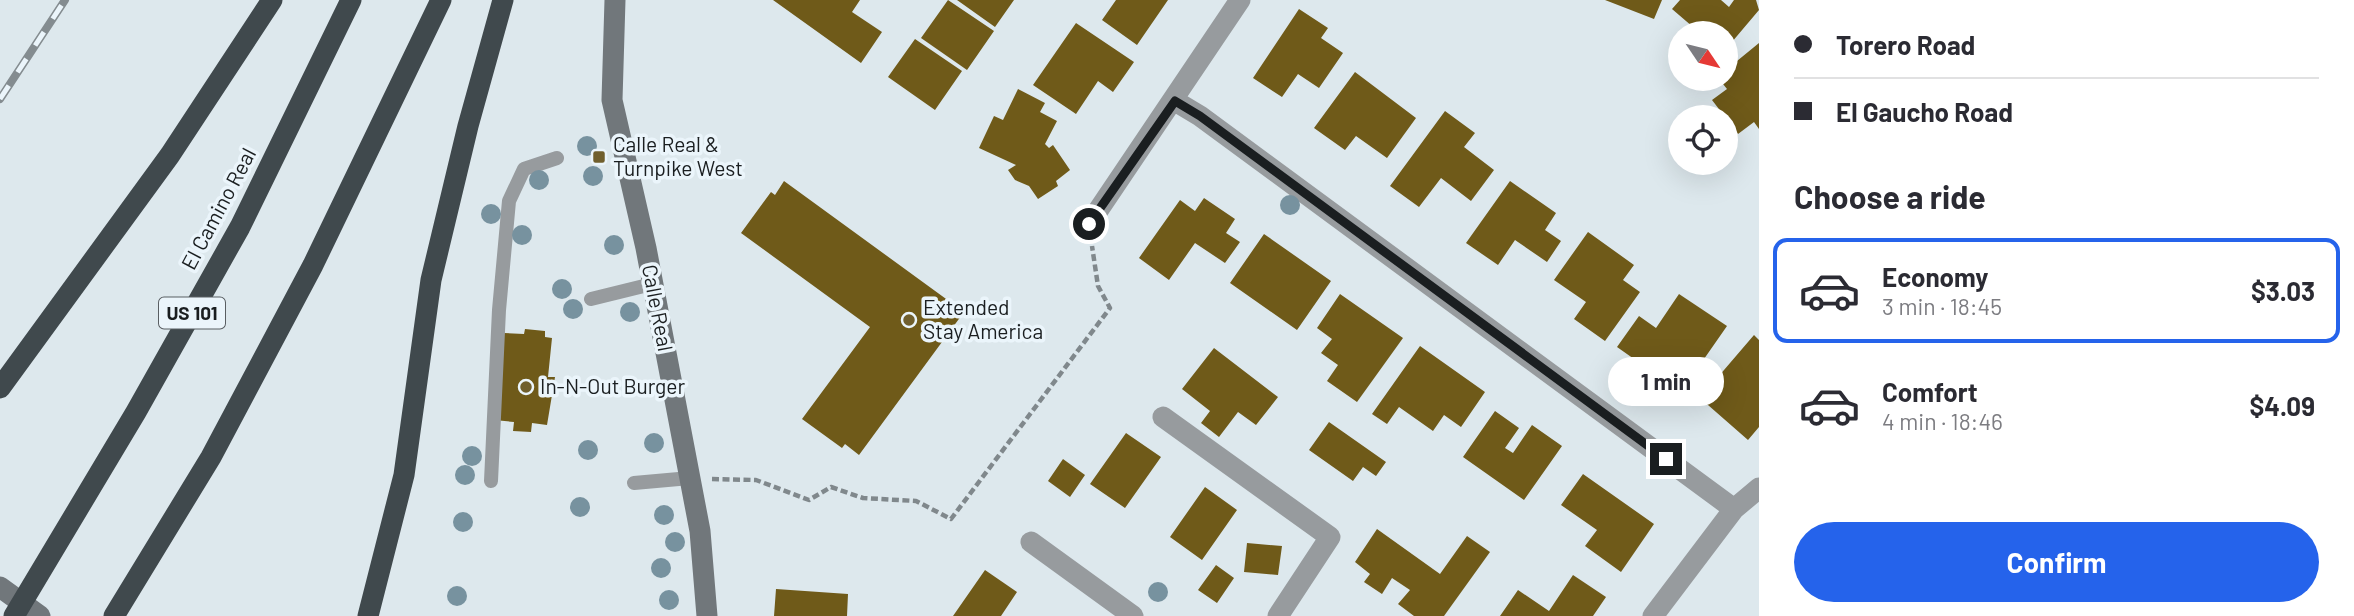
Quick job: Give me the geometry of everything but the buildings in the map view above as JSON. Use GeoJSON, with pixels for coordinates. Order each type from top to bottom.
{"type":"FeatureCollection","features":[{"type":"Feature","properties":{"kind":"highway"},"geometry":{"type":"LineString","coordinates":[[0,388],[170,155],[272,0]]}},
{"type":"Feature","properties":{"kind":"highway","name":"El Camino Real"},"geometry":{"type":"LineString","coordinates":[[14,616],[136,412],[240,227],[351,0]]}},
{"type":"Feature","properties":{"kind":"highway"},"geometry":{"type":"LineString","coordinates":[[114,616],[212,457],[313,265],[441,0]]}},
{"type":"Feature","properties":{"kind":"highway"},"geometry":{"type":"LineString","coordinates":[[368,616],[404,475],[431,279],[468,126],[503,0]]}},
{"type":"Feature","properties":{"kind":"street","name":"Calle Real"},"geometry":{"type":"LineString","coordinates":[[615,0],[612,100],[652,284],[700,531],[707,616]]}},
{"type":"Feature","properties":{"kind":"street"},"geometry":{"type":"LineString","coordinates":[[1089,224],[1175,101],[1240,0]]}},
{"type":"Feature","properties":{"kind":"street"},"geometry":{"type":"LineString","coordinates":[[1175,101],[1200,116],[1734,509]]}},
{"type":"Feature","properties":{"kind":"street"},"geometry":{"type":"LineString","coordinates":[[1163,416],[1330,537],[1278,616]]}},
{"type":"Feature","properties":{"kind":"street"},"geometry":{"type":"LineString","coordinates":[[1653,616],[1734,509],[1759,488]]}},
{"type":"Feature","properties":{"kind":"street"},"geometry":{"type":"LineString","coordinates":[[1031,542],[1133,616]]}},
{"type":"Feature","properties":{"kind":"street"},"geometry":{"type":"LineString","coordinates":[[0,587],[40,616]]}},
{"type":"Feature","properties":{"kind":"lane"},"geometry":{"type":"LineString","coordinates":[[491,481],[499,310],[509,201],[524,169],[557,158]]}},
{"type":"Feature","properties":{"kind":"lane"},"geometry":{"type":"LineString","coordinates":[[591,299],[652,284]]}},
{"type":"Feature","properties":{"kind":"lane"},"geometry":{"type":"LineString","coordinates":[[634,483],[690,478]]}},
{"type":"Feature","properties":{"kind":"path"},"geometry":{"type":"LineString","coordinates":[[690,478],[756,480],[809,500],[831,487],[863,498],[916,500],[951,519],[1110,308],[1098,286],[1089,224]]}},
{"type":"Feature","properties":{"kind":"railway"},"geometry":{"type":"LineString","coordinates":[[0,99],[65,0]]}},
{"type":"Feature","properties":{"kind":"place","name":"Calle Real & Turnpike West"},"geometry":{"type":"Point","coordinates":[599,157]}},
{"type":"Feature","properties":{"kind":"place","name":"Extended Stay America"},"geometry":{"type":"Point","coordinates":[909,320]}},
{"type":"Feature","properties":{"kind":"place","name":"In-N-Out Burger"},"geometry":{"type":"Point","coordinates":[526,387]}},
{"type":"Feature","properties":{"kind":"route"},"geometry":{"type":"LineString","coordinates":[[1089,224],[1175,101],[1200,116],[1666,459]]}}]}
